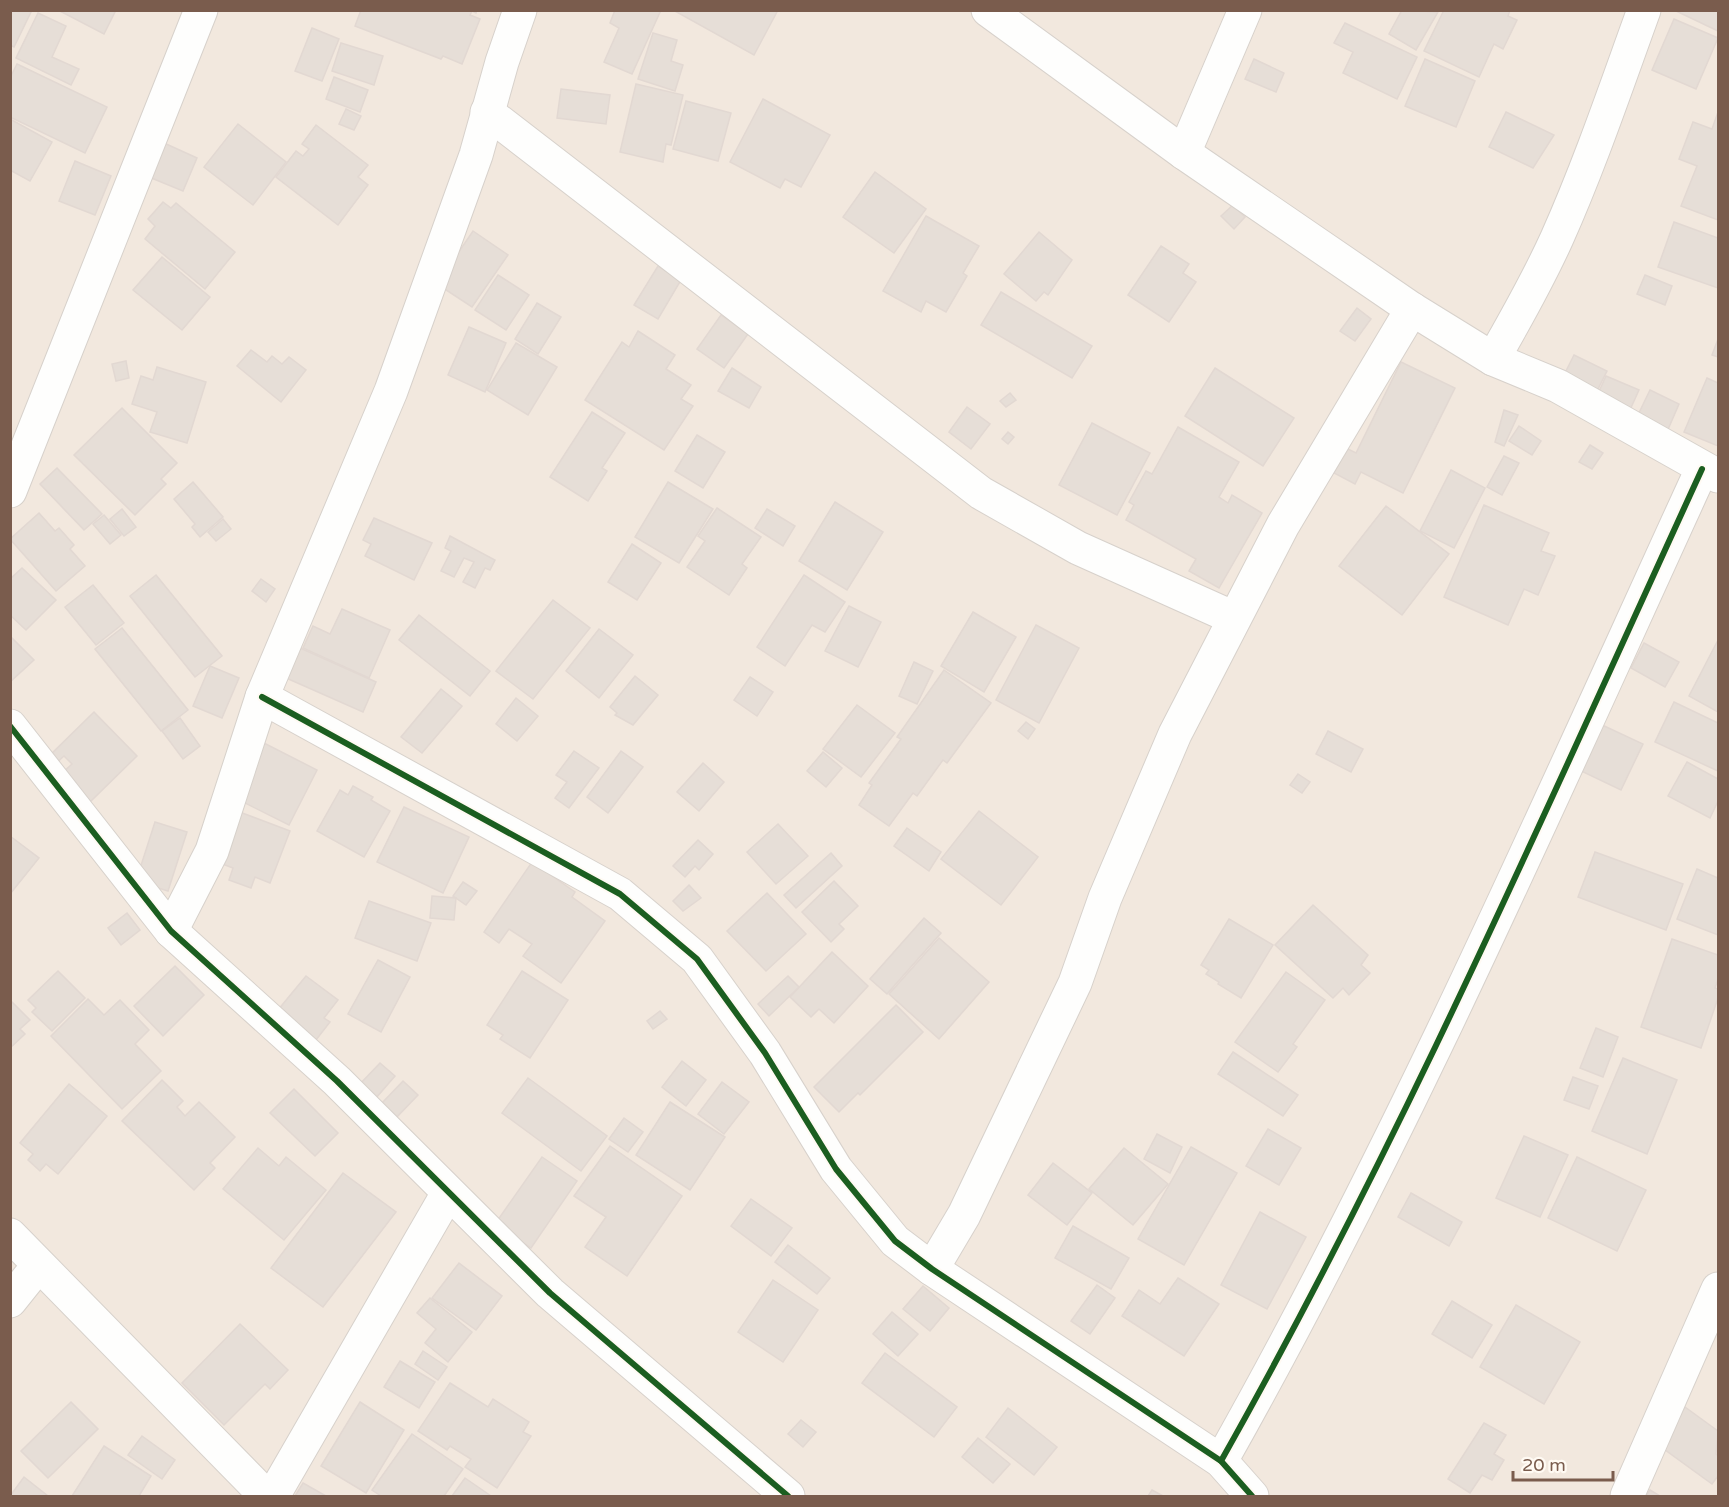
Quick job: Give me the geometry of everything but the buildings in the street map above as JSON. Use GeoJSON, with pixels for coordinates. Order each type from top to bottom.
{"type":"FeatureCollection","features":[{"type":"Feature","properties":{"kind":"street"},"geometry":{"type":"LineString","coordinates":[[10,492],[201,10]]}},
{"type":"Feature","properties":{"kind":"street"},"geometry":{"type":"LineString","coordinates":[[171,931],[213,851],[262,697],[339,517],[380,410],[391,392],[476,155],[487,112],[520,10]]}},
{"type":"Feature","properties":{"kind":"street"},"geometry":{"type":"LineString","coordinates":[[988,10],[1184,153],[1412,309],[1493,359],[1558,387],[1711,472],[1605,688],[1462,995],[1303,1312],[1221,1461]]}},
{"type":"Feature","properties":{"kind":"street"},"geometry":{"type":"LineString","coordinates":[[1184,153],[1245,10]]}},
{"type":"Feature","properties":{"kind":"street"},"geometry":{"type":"LineString","coordinates":[[1493,359],[1529,296],[1557,238],[1585,172],[1644,10]]}},
{"type":"Feature","properties":{"kind":"street"},"geometry":{"type":"LineString","coordinates":[[487,112],[981,493],[1078,548],[1234,618]]}},
{"type":"Feature","properties":{"kind":"street"},"geometry":{"type":"LineString","coordinates":[[932,1269],[964,1215],[1075,983],[1105,898],[1175,734],[1234,618],[1321,459],[1412,309]]}},
{"type":"Feature","properties":{"kind":"street"},"geometry":{"type":"LineString","coordinates":[[262,697],[621,894],[697,959],[765,1053],[836,1169],[895,1241],[932,1269],[1221,1461],[1252,1497]]}},
{"type":"Feature","properties":{"kind":"street"},"geometry":{"type":"LineString","coordinates":[[10,726],[171,931],[337,1081],[550,1293],[788,1497]]}},
{"type":"Feature","properties":{"kind":"street"},"geometry":{"type":"LineString","coordinates":[[273,1497],[448,1193]]}},
{"type":"Feature","properties":{"kind":"street"},"geometry":{"type":"LineString","coordinates":[[10,1235],[266,1497]]}},
{"type":"Feature","properties":{"kind":"street"},"geometry":{"type":"LineString","coordinates":[[10,1301],[38,1266]]}},
{"type":"Feature","properties":{"kind":"street"},"geometry":{"type":"LineString","coordinates":[[1627,1497],[1719,1289]]}},
{"type":"Feature","properties":{"kind":"shaded area"},"geometry":{"type":"Polygon","coordinates":[[[11,11],[1718,11],[1718,1496],[11,1496],[11,11]]]}},
{"type":"Feature","properties":{"kind":"cycle path"},"geometry":{"type":"LineString","coordinates":[[1221,1461],[1351,1218],[1412,1094],[1472,970],[1702,469]]}},
{"type":"Feature","properties":{"kind":"cycle path"},"geometry":{"type":"LineString","coordinates":[[262,697],[620,894],[697,959],[765,1053],[836,1169],[895,1241],[932,1269],[1221,1461],[1252,1496]]}},
{"type":"Feature","properties":{"kind":"cycle path"},"geometry":{"type":"LineString","coordinates":[[10,726],[171,931],[337,1081],[550,1293],[788,1496]]}}]}
